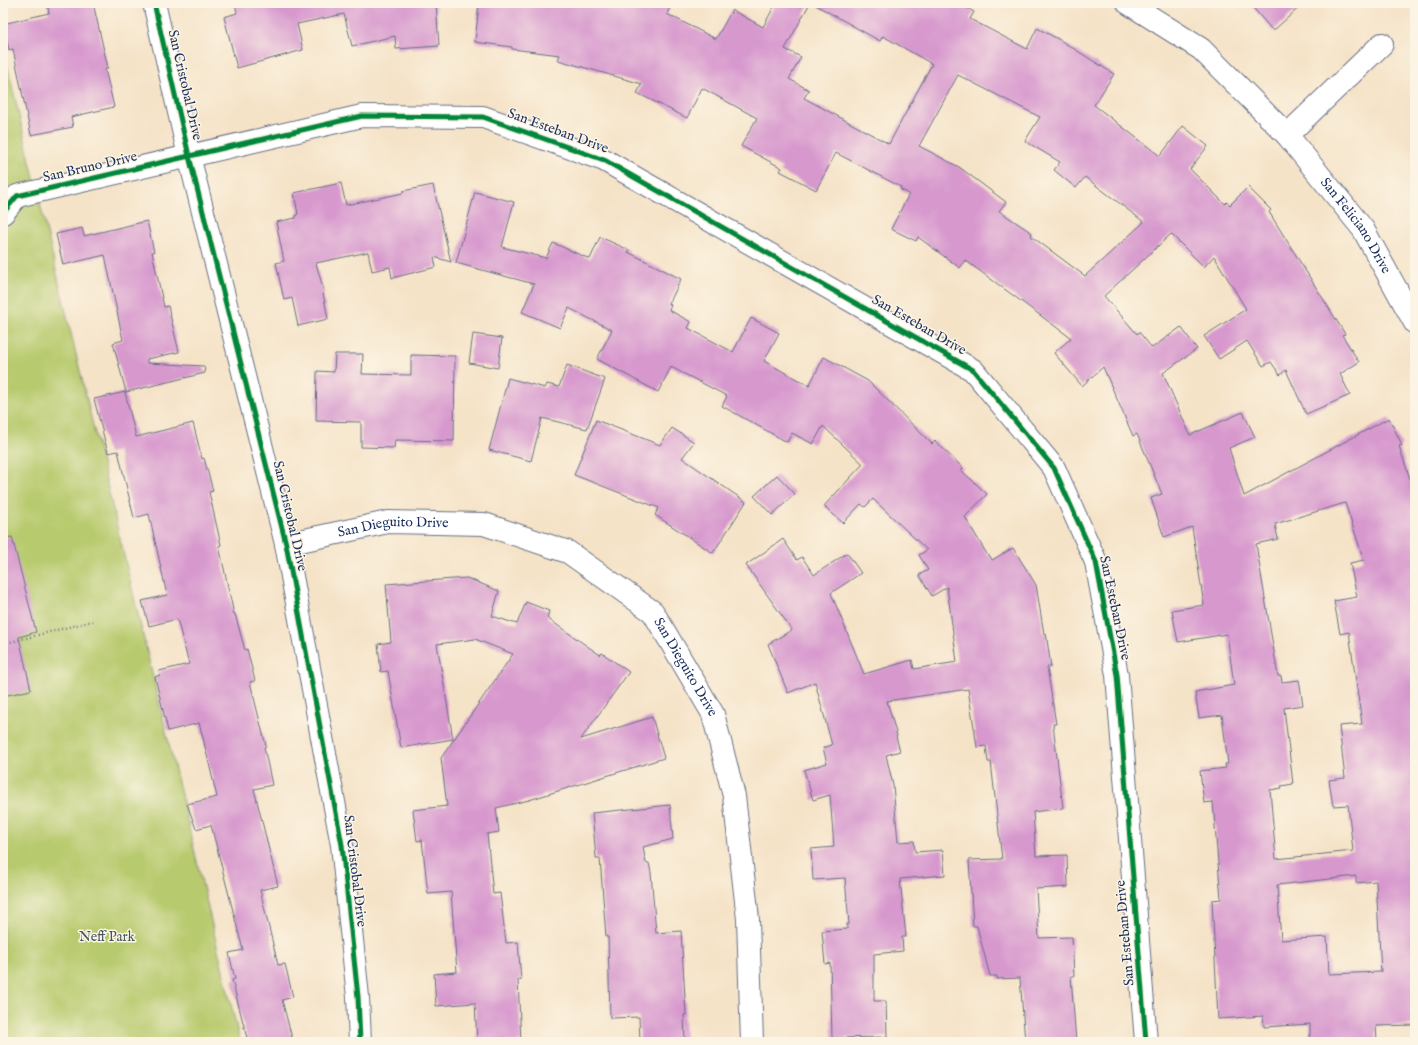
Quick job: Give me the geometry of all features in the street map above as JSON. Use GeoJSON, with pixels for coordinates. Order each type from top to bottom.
{"type":"FeatureCollection","features":[{"type":"Feature","properties":{"kind":"street","name":"San Cristobal Drive"},"geometry":{"type":"LineString","coordinates":[[154,3],[189,156],[286,544],[342,845],[358,997],[360,1042]]}},
{"type":"Feature","properties":{"kind":"street","name":"San Feliciano Drive"},"geometry":{"type":"LineString","coordinates":[[1128,3],[1201,49],[1287,135],[1363,229],[1415,323]]}},
{"type":"Feature","properties":{"kind":"street"},"geometry":{"type":"LineString","coordinates":[[1287,135],[1382,44]]}},
{"type":"Feature","properties":{"kind":"street","name":"San Esteban Drive"},"geometry":{"type":"LineString","coordinates":[[189,156],[362,116],[483,116],[604,160],[973,370],[1054,468],[1096,562],[1117,675],[1146,1042]]}},
{"type":"Feature","properties":{"kind":"street","name":"San Bruno Drive"},"geometry":{"type":"LineString","coordinates":[[3,213],[17,196],[189,156]]}},
{"type":"Feature","properties":{"kind":"street","name":"San Dieguito Drive"},"geometry":{"type":"LineString","coordinates":[[286,544],[388,522],[484,524],[568,552],[653,612],[713,714],[734,796],[748,919],[752,1042]]}},
{"type":"Feature","properties":{"kind":"path"},"geometry":{"type":"LineString","coordinates":[[3,644],[96,620]]}},
{"type":"Feature","properties":{"kind":"green space","name":"Neff Park"},"geometry":{"type":"Polygon","coordinates":[[[3,48],[240,1042],[3,1042],[3,48]]]}},
{"type":"Feature","properties":{"kind":"building"},"geometry":{"type":"Polygon","coordinates":[[[47,3],[93,3],[108,68],[105,69],[114,107],[71,117],[73,127],[31,135],[13,49],[9,50],[3,24],[49,13],[47,3]]]}},
{"type":"Feature","properties":{"kind":"building"},"geometry":{"type":"Polygon","coordinates":[[[235,3],[436,3],[439,46],[396,49],[395,36],[352,46],[344,14],[297,24],[303,50],[237,68],[224,17],[237,13],[235,3]]]}},
{"type":"Feature","properties":{"kind":"building"},"geometry":{"type":"Polygon","coordinates":[[[479,3],[672,3],[667,14],[716,39],[732,10],[763,27],[776,3],[810,3],[785,49],[801,57],[789,79],[809,90],[804,98],[889,144],[932,64],[883,36],[880,41],[812,3],[958,3],[974,12],[970,19],[1027,49],[1037,28],[1060,40],[1114,74],[1094,105],[1160,156],[1183,126],[1208,146],[1190,169],[1225,204],[1227,202],[1230,205],[1248,187],[1271,210],[1269,212],[1345,334],[1342,335],[1359,362],[1340,374],[1350,395],[1306,414],[1286,370],[1280,375],[1271,362],[1263,366],[1247,341],[1219,359],[1204,336],[1246,309],[1214,256],[1204,267],[1171,234],[1104,296],[1137,334],[1139,332],[1152,348],[1181,327],[1197,349],[1163,373],[1190,435],[1243,412],[1255,437],[1229,448],[1244,496],[1389,418],[1402,445],[1399,446],[1415,494],[1415,1025],[1376,1026],[1377,1040],[1310,1042],[1310,1024],[1264,1027],[1263,1016],[1218,1019],[1212,900],[1221,899],[1213,802],[1204,803],[1200,771],[1226,768],[1225,764],[1228,764],[1222,715],[1199,718],[1195,692],[1234,685],[1227,634],[1178,642],[1172,610],[1204,605],[1192,527],[1164,537],[1151,498],[1162,494],[1137,434],[1133,436],[1103,367],[1082,386],[1054,353],[1071,338],[965,260],[960,268],[918,237],[916,241],[891,229],[909,194],[900,189],[901,187],[836,153],[816,190],[780,171],[782,168],[741,146],[757,118],[702,88],[687,118],[637,93],[642,84],[558,60],[560,55],[512,49],[512,47],[475,42],[479,3]],[[958,75],[919,146],[959,167],[1006,202],[999,211],[1032,233],[1031,236],[1085,276],[1144,222],[1085,177],[1076,188],[1054,170],[1060,162],[1025,141],[1040,117],[958,75]],[[1345,503],[1275,524],[1278,539],[1256,544],[1278,676],[1281,676],[1282,682],[1299,680],[1303,705],[1284,708],[1293,784],[1270,790],[1276,859],[1353,851],[1348,805],[1333,806],[1329,780],[1345,778],[1339,726],[1362,724],[1349,632],[1340,634],[1334,601],[1357,597],[1350,563],[1364,560],[1345,503]],[[1356,876],[1277,885],[1281,940],[1327,937],[1329,974],[1381,972],[1376,881],[1356,883],[1356,876]]]}},
{"type":"Feature","properties":{"kind":"building"},"geometry":{"type":"Polygon","coordinates":[[[1249,3],[1304,3],[1273,31],[1249,3]]]}},
{"type":"Feature","properties":{"kind":"building"},"geometry":{"type":"Polygon","coordinates":[[[341,183],[346,205],[433,185],[451,262],[434,257],[436,267],[392,278],[390,267],[372,271],[368,252],[316,263],[324,292],[328,319],[298,326],[292,298],[284,300],[276,263],[284,261],[276,222],[296,218],[296,215],[298,214],[294,193],[341,183]]]}},
{"type":"Feature","properties":{"kind":"building"},"geometry":{"type":"Polygon","coordinates":[[[475,192],[514,202],[502,247],[546,258],[553,243],[590,259],[600,237],[629,250],[628,252],[681,279],[669,304],[671,305],[669,310],[691,322],[688,328],[733,352],[751,318],[779,333],[764,361],[809,386],[824,357],[868,381],[932,444],[935,441],[963,468],[961,470],[987,494],[965,517],[988,556],[990,556],[992,560],[1013,548],[1036,585],[1044,634],[1046,633],[1051,667],[1047,667],[1056,724],[1053,724],[1063,808],[1033,812],[1036,856],[1067,855],[1068,887],[1036,889],[1039,938],[1072,937],[1074,976],[1071,976],[1076,1042],[1025,1042],[1020,978],[997,979],[997,976],[990,976],[977,926],[973,926],[969,860],[1002,859],[991,762],[988,762],[986,746],[977,747],[968,689],[887,701],[900,751],[886,755],[893,785],[898,842],[914,841],[915,852],[943,850],[945,875],[900,879],[906,937],[902,937],[903,951],[874,954],[874,1001],[886,1001],[887,1037],[832,1038],[830,963],[825,964],[822,931],[847,929],[847,924],[849,924],[845,878],[813,880],[811,849],[834,847],[830,795],[813,800],[804,770],[827,763],[823,748],[832,745],[815,682],[788,693],[768,644],[792,630],[746,565],[783,539],[797,560],[802,557],[814,575],[847,553],[861,573],[831,593],[864,674],[912,660],[914,669],[957,662],[947,587],[932,596],[919,575],[928,570],[919,555],[927,550],[873,499],[865,507],[861,504],[843,523],[824,506],[863,464],[823,426],[813,444],[792,433],[787,442],[722,406],[727,396],[671,367],[658,392],[597,359],[612,330],[569,308],[560,328],[522,312],[534,284],[456,263],[475,192]]]}},
{"type":"Feature","properties":{"kind":"building"},"geometry":{"type":"Polygon","coordinates":[[[147,221],[164,307],[168,306],[179,352],[147,359],[147,363],[204,366],[205,373],[126,392],[113,343],[123,340],[105,255],[63,265],[56,234],[82,228],[84,236],[147,221]]]}},
{"type":"Feature","properties":{"kind":"building"},"geometry":{"type":"Polygon","coordinates":[[[473,334],[502,338],[498,368],[469,363],[473,334]]]}},
{"type":"Feature","properties":{"kind":"building"},"geometry":{"type":"Polygon","coordinates":[[[335,354],[363,354],[362,374],[411,375],[411,355],[455,356],[454,441],[395,440],[394,448],[361,447],[361,422],[316,421],[317,371],[334,372],[335,354]]]}},
{"type":"Feature","properties":{"kind":"building"},"geometry":{"type":"Polygon","coordinates":[[[567,365],[605,379],[587,429],[542,418],[531,461],[489,450],[508,378],[545,388],[547,384],[559,387],[567,365]]]}},
{"type":"Feature","properties":{"kind":"building"},"geometry":{"type":"Polygon","coordinates":[[[125,392],[136,437],[193,423],[202,459],[204,458],[213,491],[209,492],[221,545],[219,546],[234,614],[245,650],[247,649],[255,681],[250,682],[266,746],[264,747],[272,785],[254,789],[278,886],[260,890],[278,965],[285,964],[293,997],[282,1000],[293,1042],[248,1042],[232,980],[235,979],[229,953],[243,950],[211,825],[196,829],[187,804],[217,797],[202,734],[199,723],[168,731],[155,677],[160,675],[159,671],[189,664],[177,619],[149,626],[142,601],[167,595],[149,514],[134,518],[118,451],[108,453],[94,399],[125,392]]]}},
{"type":"Feature","properties":{"kind":"building"},"geometry":{"type":"Polygon","coordinates":[[[596,420],[660,445],[672,428],[694,442],[682,458],[746,502],[713,553],[655,515],[659,508],[574,475],[596,420]]]}},
{"type":"Feature","properties":{"kind":"building"},"geometry":{"type":"Polygon","coordinates":[[[777,475],[795,494],[772,515],[754,496],[777,475]]]}},
{"type":"Feature","properties":{"kind":"building"},"geometry":{"type":"Polygon","coordinates":[[[12,537],[36,632],[19,637],[31,690],[3,696],[3,538],[12,537]]]}},
{"type":"Feature","properties":{"kind":"building"},"geometry":{"type":"Polygon","coordinates":[[[467,578],[499,591],[492,616],[517,624],[526,602],[549,611],[547,618],[600,655],[602,653],[629,672],[581,739],[652,717],[664,758],[529,800],[496,808],[499,832],[487,834],[493,894],[500,893],[506,943],[518,942],[521,980],[518,980],[521,1042],[477,1042],[475,1003],[436,1006],[434,974],[457,972],[451,892],[428,894],[422,840],[417,841],[413,810],[447,806],[441,758],[513,654],[475,639],[437,644],[453,739],[401,748],[388,671],[381,672],[378,644],[391,642],[386,584],[467,578]]]}},
{"type":"Feature","properties":{"kind":"building"},"geometry":{"type":"Polygon","coordinates":[[[670,805],[673,839],[643,847],[646,863],[649,863],[651,873],[656,933],[681,931],[686,1015],[684,1015],[685,1042],[640,1042],[639,1017],[610,1018],[608,937],[606,937],[600,858],[596,858],[592,813],[670,805]]]}},
{"type":"Feature","properties":{"kind":"cycle path"},"geometry":{"type":"LineString","coordinates":[[154,3],[189,156],[286,544],[342,845],[358,997],[360,1042]]}},
{"type":"Feature","properties":{"kind":"cycle path"},"geometry":{"type":"LineString","coordinates":[[3,213],[17,196],[362,116],[483,117],[604,160],[973,370],[1054,468],[1096,562],[1117,675],[1146,1042]]}}]}
